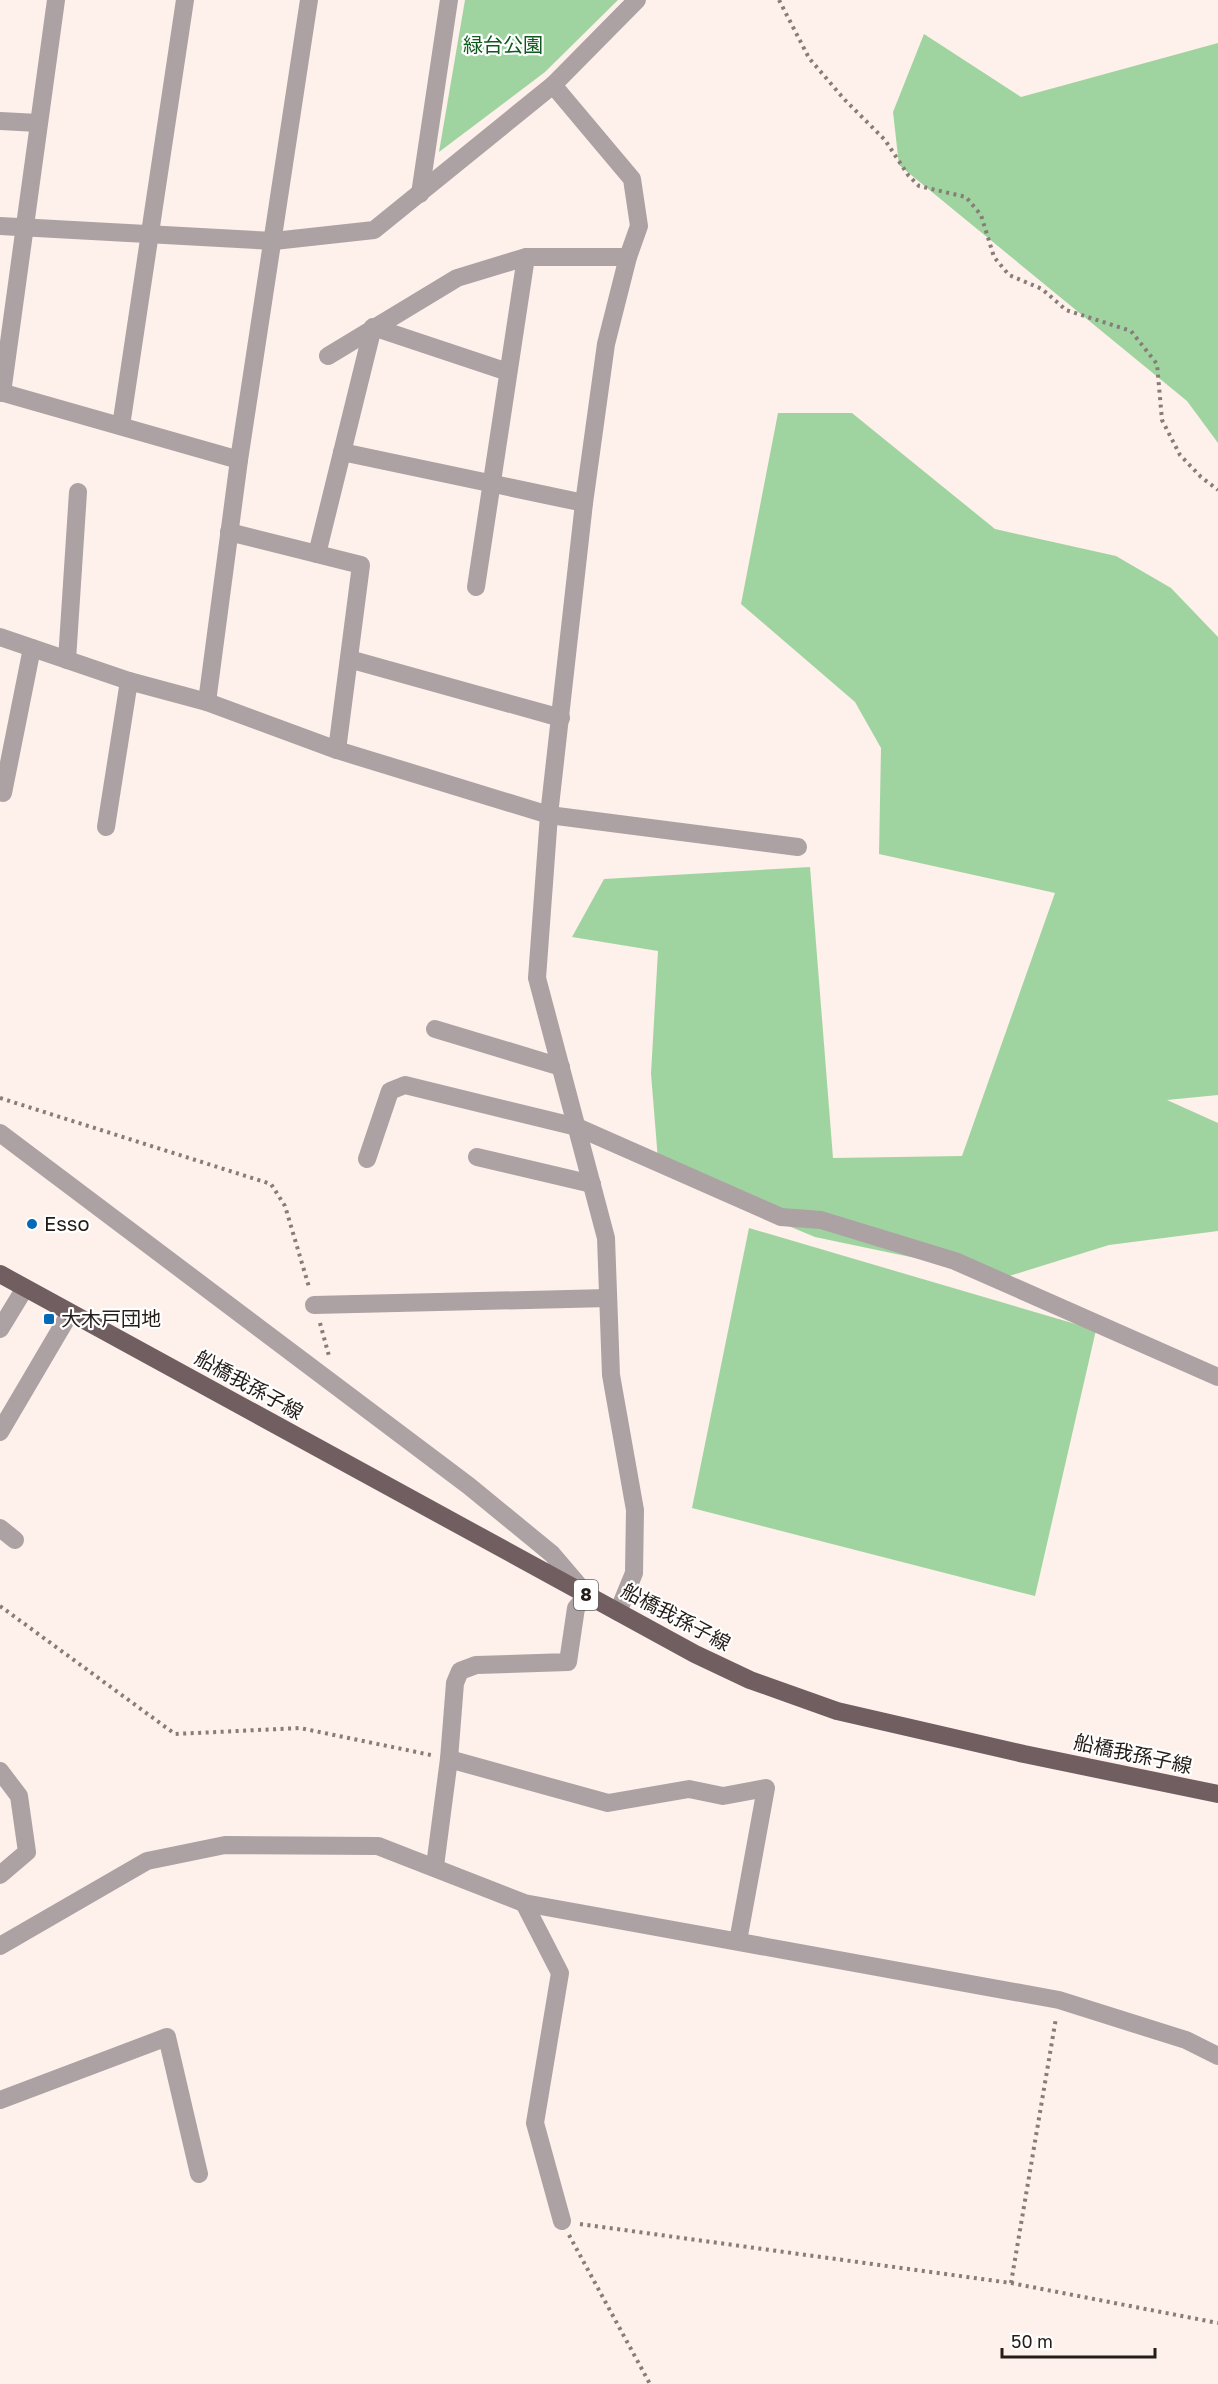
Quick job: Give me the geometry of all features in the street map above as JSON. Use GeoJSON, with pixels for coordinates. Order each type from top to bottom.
{"type":"FeatureCollection","features":[{"type":"Feature","properties":{"kind":"main road","name":"船橋我孫子線"},"geometry":{"type":"LineString","coordinates":[[0,1274],[618,1612],[750,1680],[837,1711],[1024,1754],[1218,1794]]}},
{"type":"Feature","properties":{"kind":"street"},"geometry":{"type":"LineString","coordinates":[[56,0],[38,123],[26,228],[1,392],[239,460]]}},
{"type":"Feature","properties":{"kind":"street"},"geometry":{"type":"LineString","coordinates":[[121,426],[185,0]]}},
{"type":"Feature","properties":{"kind":"street"},"geometry":{"type":"LineString","coordinates":[[207,702],[239,460],[309,0]]}},
{"type":"Feature","properties":{"kind":"street"},"geometry":{"type":"LineString","coordinates":[[420,194],[449,0]]}},
{"type":"Feature","properties":{"kind":"street"},"geometry":{"type":"LineString","coordinates":[[0,226],[274,241],[374,230],[553,85],[637,0]]}},
{"type":"Feature","properties":{"kind":"street"},"geometry":{"type":"LineString","coordinates":[[553,85],[632,179],[639,226],[628,257],[606,344],[584,503],[549,815],[537,978],[606,1238],[611,1375],[635,1510],[634,1573],[618,1612]]}},
{"type":"Feature","properties":{"kind":"street"},"geometry":{"type":"LineString","coordinates":[[0,121],[38,123]]}},
{"type":"Feature","properties":{"kind":"street"},"geometry":{"type":"LineString","coordinates":[[328,356],[373,327],[457,279],[526,257],[628,257]]}},
{"type":"Feature","properties":{"kind":"street"},"geometry":{"type":"LineString","coordinates":[[476,586],[526,257]]}},
{"type":"Feature","properties":{"kind":"street"},"geometry":{"type":"LineString","coordinates":[[373,327],[508,372]]}},
{"type":"Feature","properties":{"kind":"street"},"geometry":{"type":"LineString","coordinates":[[316,554],[373,327]]}},
{"type":"Feature","properties":{"kind":"street"},"geometry":{"type":"LineString","coordinates":[[342,452],[584,503]]}},
{"type":"Feature","properties":{"kind":"street"},"geometry":{"type":"LineString","coordinates":[[67,660],[78,492]]}},
{"type":"Feature","properties":{"kind":"street"},"geometry":{"type":"LineString","coordinates":[[230,532],[361,565],[337,750]]}},
{"type":"Feature","properties":{"kind":"street"},"geometry":{"type":"LineString","coordinates":[[0,638],[129,681],[207,702],[337,750],[549,815],[798,847]]}},
{"type":"Feature","properties":{"kind":"street"},"geometry":{"type":"LineString","coordinates":[[0,792],[3,793],[32,648]]}},
{"type":"Feature","properties":{"kind":"street"},"geometry":{"type":"LineString","coordinates":[[349,659],[561,718]]}},
{"type":"Feature","properties":{"kind":"street"},"geometry":{"type":"LineString","coordinates":[[106,827],[129,681]]}},
{"type":"Feature","properties":{"kind":"street"},"geometry":{"type":"LineString","coordinates":[[435,1029],[561,1067]]}},
{"type":"Feature","properties":{"kind":"street"},"geometry":{"type":"LineString","coordinates":[[367,1159],[390,1091],[405,1085],[577,1127],[781,1217],[821,1220],[955,1262],[1218,1377]]}},
{"type":"Feature","properties":{"kind":"street"},"geometry":{"type":"LineString","coordinates":[[0,1133],[469,1486],[552,1554],[587,1595],[576,1608],[568,1662],[476,1665],[460,1671],[455,1683],[449,1759],[435,1866]]}},
{"type":"Feature","properties":{"kind":"street"},"geometry":{"type":"LineString","coordinates":[[477,1157],[592,1184]]}},
{"type":"Feature","properties":{"kind":"street"},"geometry":{"type":"LineString","coordinates":[[0,1329],[25,1288]]}},
{"type":"Feature","properties":{"kind":"street"},"geometry":{"type":"LineString","coordinates":[[314,1305],[608,1298]]}},
{"type":"Feature","properties":{"kind":"street"},"geometry":{"type":"LineString","coordinates":[[0,1432],[70,1313]]}},
{"type":"Feature","properties":{"kind":"street"},"geometry":{"type":"LineString","coordinates":[[0,1528],[15,1540]]}},
{"type":"Feature","properties":{"kind":"street"},"geometry":{"type":"LineString","coordinates":[[449,1759],[608,1803],[689,1789],[723,1796],[766,1788],[738,1941]]}},
{"type":"Feature","properties":{"kind":"street"},"geometry":{"type":"LineString","coordinates":[[0,1771],[19,1796],[27,1852],[0,1875]]}},
{"type":"Feature","properties":{"kind":"street"},"geometry":{"type":"LineString","coordinates":[[0,1946],[147,1861],[225,1845],[378,1846],[435,1866],[524,1903],[1059,2000],[1186,2040],[1218,2056]]}},
{"type":"Feature","properties":{"kind":"street"},"geometry":{"type":"LineString","coordinates":[[524,1903],[560,1973],[535,2123],[562,2221]]}},
{"type":"Feature","properties":{"kind":"street"},"geometry":{"type":"LineString","coordinates":[[0,2100],[167,2037],[199,2174]]}},
{"type":"Feature","properties":{"kind":"path"},"geometry":{"type":"LineString","coordinates":[[778,0],[809,58],[844,99],[885,140],[908,176],[919,186],[966,197],[981,216],[994,257],[1009,275],[1042,289],[1066,310],[1131,331],[1157,364],[1162,420],[1179,455],[1218,490]]}},
{"type":"Feature","properties":{"kind":"path"},"geometry":{"type":"LineString","coordinates":[[0,1098],[271,1184],[285,1206],[330,1358]]}},
{"type":"Feature","properties":{"kind":"path"},"geometry":{"type":"LineString","coordinates":[[0,1606],[175,1734],[300,1728],[449,1759]]}},
{"type":"Feature","properties":{"kind":"path"},"geometry":{"type":"LineString","coordinates":[[1011,2283],[1059,2000]]}},
{"type":"Feature","properties":{"kind":"path"},"geometry":{"type":"LineString","coordinates":[[562,2221],[1011,2283],[1218,2323]]}},
{"type":"Feature","properties":{"kind":"path"},"geometry":{"type":"LineString","coordinates":[[562,2221],[650,2384]]}},
{"type":"Feature","properties":{"kind":"green space","name":"緑台公園"},"geometry":{"type":"Polygon","coordinates":[[[465,0],[618,0],[545,72],[439,152],[465,0]]]}},
{"type":"Feature","properties":{"kind":"green space"},"geometry":{"type":"Polygon","coordinates":[[[924,34],[1021,97],[1218,43],[1218,443],[1187,401],[899,165],[893,112],[924,34]]]}},
{"type":"Feature","properties":{"kind":"green space"},"geometry":{"type":"Polygon","coordinates":[[[778,413],[852,413],[995,529],[1116,556],[1171,588],[1218,637],[1218,1095],[1167,1100],[1218,1123],[1218,1231],[1109,1245],[1006,1277],[815,1237],[659,1172],[651,1074],[658,951],[572,937],[604,879],[810,867],[833,1158],[962,1156],[1055,893],[879,854],[881,748],[855,702],[741,604],[778,413]]]}},
{"type":"Feature","properties":{"kind":"green space"},"geometry":{"type":"Polygon","coordinates":[[[749,1228],[1096,1330],[1035,1596],[692,1508],[749,1228]]]}},
{"type":"Feature","properties":{"kind":"place","name":"Esso"},"geometry":{"type":"Point","coordinates":[32,1224]}},
{"type":"Feature","properties":{"kind":"place","name":"大木戸団地"},"geometry":{"type":"Point","coordinates":[49,1319]}}]}
